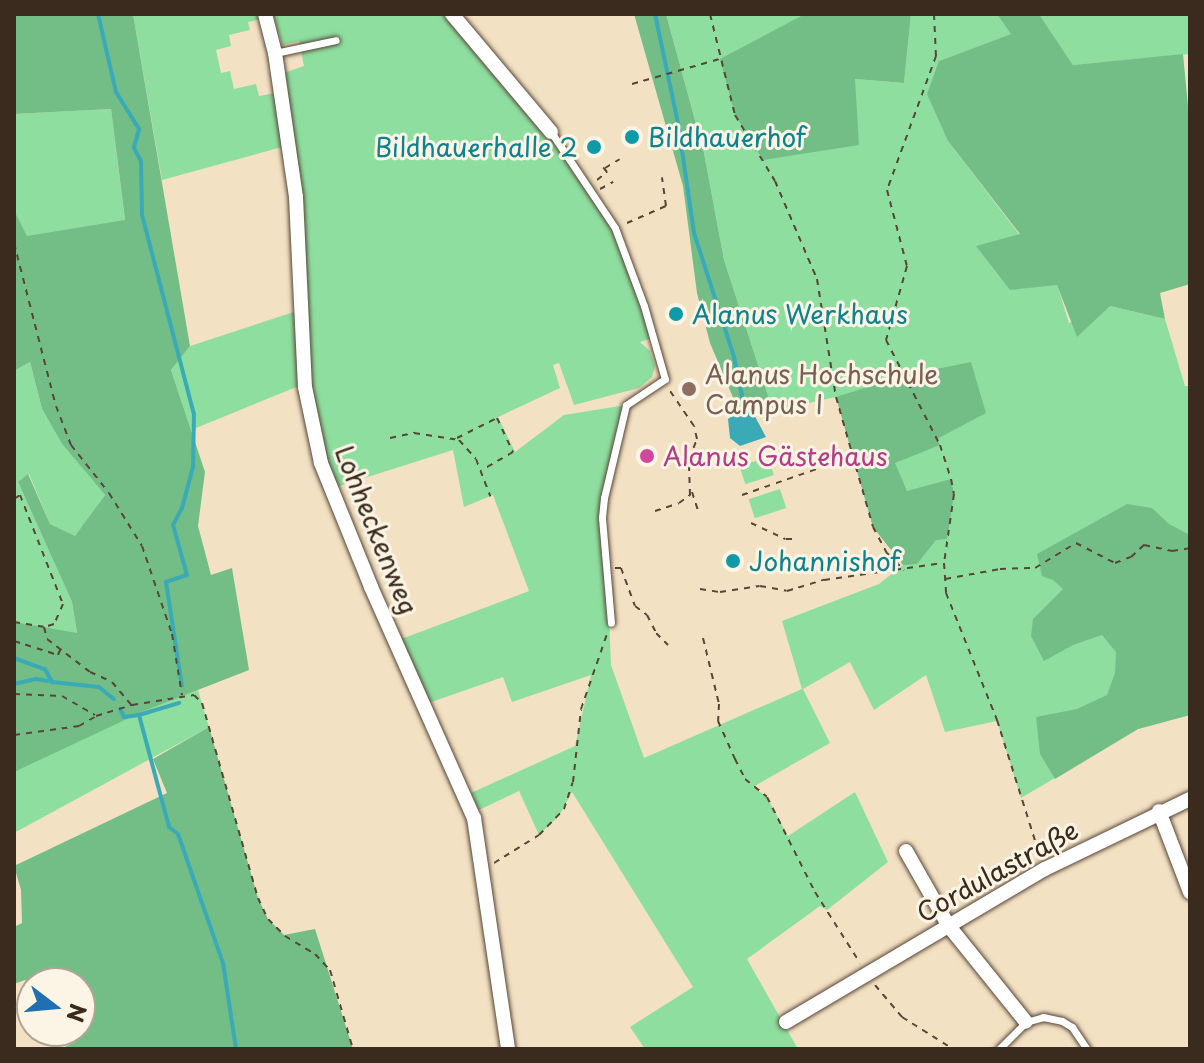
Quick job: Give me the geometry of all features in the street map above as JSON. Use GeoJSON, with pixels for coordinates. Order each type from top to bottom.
{"type":"FeatureCollection","features":[{"type":"Feature","properties":{"kind":"street","name":"Lohheckenweg"},"geometry":{"type":"LineString","coordinates":[[265,14],[275,53],[296,197],[305,387],[321,463],[371,587],[467,799],[483,869],[508,1049]]}},
{"type":"Feature","properties":{"kind":"street"},"geometry":{"type":"LineString","coordinates":[[452,14],[551,132]]}},
{"type":"Feature","properties":{"kind":"street","name":"Cordulastraße"},"geometry":{"type":"LineString","coordinates":[[786,1022],[1045,869],[1159,811],[1190,799]]}},
{"type":"Feature","properties":{"kind":"street"},"geometry":{"type":"LineString","coordinates":[[1159,811],[1190,892]]}},
{"type":"Feature","properties":{"kind":"street"},"geometry":{"type":"LineString","coordinates":[[906,851],[948,925],[1023,1025]]}},
{"type":"Feature","properties":{"kind":"lane"},"geometry":{"type":"LineString","coordinates":[[275,53],[336,40]]}},
{"type":"Feature","properties":{"kind":"lane"},"geometry":{"type":"LineString","coordinates":[[551,132],[592,189],[615,228],[640,293],[665,379],[632,398],[623,415],[602,508],[611,623]]}},
{"type":"Feature","properties":{"kind":"lane"},"geometry":{"type":"LineString","coordinates":[[999,1049],[1023,1025],[1043,1017],[1062,1021],[1072,1027],[1087,1049]]}},
{"type":"Feature","properties":{"kind":"path"},"geometry":{"type":"LineString","coordinates":[[710,14],[735,115],[775,181],[817,279],[836,397],[851,456],[880,541],[895,564],[904,570]]}},
{"type":"Feature","properties":{"kind":"path"},"geometry":{"type":"LineString","coordinates":[[934,14],[936,56],[887,190],[907,266],[886,340],[940,445],[951,479],[953,510],[944,579],[954,617],[997,720],[1045,869]]}},
{"type":"Feature","properties":{"kind":"path"},"geometry":{"type":"LineString","coordinates":[[632,84],[720,59]]}},
{"type":"Feature","properties":{"kind":"path"},"geometry":{"type":"LineString","coordinates":[[592,189],[607,172],[604,168],[620,159]]}},
{"type":"Feature","properties":{"kind":"path"},"geometry":{"type":"LineString","coordinates":[[615,228],[666,206],[662,177]]}},
{"type":"Feature","properties":{"kind":"path"},"geometry":{"type":"LineString","coordinates":[[592,189],[613,182]]}},
{"type":"Feature","properties":{"kind":"path"},"geometry":{"type":"LineString","coordinates":[[14,243],[56,406],[71,445],[109,493],[142,546],[172,634],[182,697]]}},
{"type":"Feature","properties":{"kind":"path"},"geometry":{"type":"LineString","coordinates":[[665,379],[698,435],[689,459],[691,491],[699,514]]}},
{"type":"Feature","properties":{"kind":"path"},"geometry":{"type":"LineString","coordinates":[[455,439],[497,418],[513,452],[481,470]]}},
{"type":"Feature","properties":{"kind":"path"},"geometry":{"type":"LineString","coordinates":[[390,438],[414,433],[455,439],[471,451],[490,496]]}},
{"type":"Feature","properties":{"kind":"path"},"geometry":{"type":"LineString","coordinates":[[742,495],[831,464]]}},
{"type":"Feature","properties":{"kind":"path"},"geometry":{"type":"LineString","coordinates":[[655,511],[683,502],[691,491]]}},
{"type":"Feature","properties":{"kind":"path"},"geometry":{"type":"LineString","coordinates":[[14,499],[20,495],[63,604],[54,624],[44,627],[14,622]]}},
{"type":"Feature","properties":{"kind":"path"},"geometry":{"type":"LineString","coordinates":[[751,523],[786,539],[794,539]]}},
{"type":"Feature","properties":{"kind":"path"},"geometry":{"type":"LineString","coordinates":[[944,579],[1000,569],[1035,568],[1076,543],[1115,563],[1131,557],[1144,545],[1172,551],[1190,548]]}},
{"type":"Feature","properties":{"kind":"path"},"geometry":{"type":"LineString","coordinates":[[700,589],[720,592],[760,586],[787,591],[824,580],[944,563]]}},
{"type":"Feature","properties":{"kind":"path"},"geometry":{"type":"LineString","coordinates":[[606,567],[621,568],[631,599],[647,615],[656,633],[668,645]]}},
{"type":"Feature","properties":{"kind":"path"},"geometry":{"type":"LineString","coordinates":[[483,869],[539,835],[564,809],[573,782],[581,709],[611,623]]}},
{"type":"Feature","properties":{"kind":"path"},"geometry":{"type":"LineString","coordinates":[[44,627],[47,639],[62,647],[81,665],[112,682],[132,705]]}},
{"type":"Feature","properties":{"kind":"path"},"geometry":{"type":"LineString","coordinates":[[703,638],[719,704],[718,721],[745,779],[767,797],[815,892],[866,974],[902,1017],[953,1049]]}},
{"type":"Feature","properties":{"kind":"path"},"geometry":{"type":"LineString","coordinates":[[14,641],[58,655],[62,647]]}},
{"type":"Feature","properties":{"kind":"path"},"geometry":{"type":"LineString","coordinates":[[14,694],[62,696],[88,708],[96,716]]}},
{"type":"Feature","properties":{"kind":"path"},"geometry":{"type":"LineString","coordinates":[[14,735],[79,726],[96,716],[132,705],[194,695],[202,703],[254,883],[268,919],[285,936],[315,954],[330,970],[353,1049]]}},
{"type":"Feature","properties":{"kind":"green space"},"geometry":{"type":"Polygon","coordinates":[[[14,14],[133,14],[190,346],[171,370],[205,472],[198,526],[211,575],[232,568],[249,670],[144,711],[14,772],[14,622],[77,633],[72,602],[18,482],[28,474],[50,524],[75,536],[105,495],[62,444],[42,409],[30,362],[14,371],[14,210],[27,236],[125,220],[111,109],[14,114],[14,14]]]}},
{"type":"Feature","properties":{"kind":"green space"},"geometry":{"type":"Polygon","coordinates":[[[133,14],[260,14],[261,19],[248,22],[250,30],[229,35],[231,46],[216,50],[221,73],[230,71],[234,89],[256,84],[259,96],[275,93],[282,147],[162,180],[133,14]]]}},
{"type":"Feature","properties":{"kind":"green space"},"geometry":{"type":"Polygon","coordinates":[[[273,14],[447,14],[541,118],[615,228],[653,338],[640,342],[650,351],[655,366],[652,377],[639,388],[574,405],[559,363],[553,365],[560,388],[498,417],[515,452],[564,415],[626,405],[604,498],[611,665],[644,758],[802,689],[782,621],[879,584],[903,565],[873,527],[836,397],[773,411],[724,260],[704,153],[666,14],[805,14],[855,79],[904,83],[911,14],[997,14],[1012,34],[939,61],[948,141],[1057,284],[1069,323],[1110,306],[1165,319],[1185,386],[1190,386],[1190,715],[1138,729],[1021,798],[997,721],[945,732],[926,675],[874,710],[850,662],[803,689],[830,743],[753,787],[767,797],[788,836],[855,792],[888,862],[827,910],[820,906],[747,959],[798,1049],[645,1049],[630,1027],[693,987],[572,792],[559,816],[539,835],[519,791],[479,810],[471,793],[575,746],[591,675],[512,702],[503,677],[423,705],[396,641],[529,591],[493,495],[464,507],[453,450],[336,487],[299,386],[191,430],[171,370],[190,346],[306,308],[304,221],[281,74],[304,66],[299,41],[282,45],[273,14]]]}},
{"type":"Feature","properties":{"kind":"green space"},"geometry":{"type":"Polygon","coordinates":[[[634,14],[666,14],[704,153],[724,260],[773,411],[737,407],[710,343],[697,293],[683,186],[634,14]]]}},
{"type":"Feature","properties":{"kind":"green space"},"geometry":{"type":"Polygon","coordinates":[[[805,14],[911,14],[904,83],[855,79],[859,145],[763,160],[735,115],[720,59],[805,14]]]}},
{"type":"Feature","properties":{"kind":"green space"},"geometry":{"type":"Polygon","coordinates":[[[997,14],[1039,14],[1073,65],[1183,54],[1190,127],[1190,284],[1160,293],[1165,319],[1110,306],[1077,337],[1057,285],[1010,290],[976,246],[1020,234],[948,141],[927,94],[939,61],[1011,34],[997,14]]]}},
{"type":"Feature","properties":{"kind":"green space"},"geometry":{"type":"Polygon","coordinates":[[[1039,14],[1190,14],[1190,54],[1073,65],[1039,14]]]}},
{"type":"Feature","properties":{"kind":"green space"},"geometry":{"type":"Polygon","coordinates":[[[111,109],[125,221],[27,237],[14,210],[14,114],[111,109]]]}},
{"type":"Feature","properties":{"kind":"green space"},"geometry":{"type":"Polygon","coordinates":[[[30,362],[42,409],[62,444],[105,495],[75,537],[50,524],[29,474],[18,482],[72,602],[77,634],[144,710],[198,690],[209,727],[14,833],[14,371],[30,362]]]}},
{"type":"Feature","properties":{"kind":"green space"},"geometry":{"type":"Polygon","coordinates":[[[971,362],[986,413],[937,439],[940,445],[895,463],[907,491],[951,479],[954,494],[947,539],[936,540],[917,564],[903,565],[873,527],[836,397],[902,376],[971,362]]]}},
{"type":"Feature","properties":{"kind":"green space"},"geometry":{"type":"Polygon","coordinates":[[[768,457],[774,475],[745,484],[739,466],[768,457]]]}},
{"type":"Feature","properties":{"kind":"green space"},"geometry":{"type":"Polygon","coordinates":[[[780,489],[786,508],[755,518],[749,499],[780,489]]]}},
{"type":"Feature","properties":{"kind":"green space"},"geometry":{"type":"Polygon","coordinates":[[[1127,504],[1152,508],[1169,524],[1190,535],[1190,715],[1138,729],[1055,779],[1040,754],[1036,717],[1077,709],[1107,695],[1115,673],[1116,652],[1102,635],[1073,645],[1044,661],[1031,636],[1033,619],[1063,589],[1042,576],[1037,554],[1127,504]]]}},
{"type":"Feature","properties":{"kind":"green space"},"geometry":{"type":"Polygon","coordinates":[[[209,727],[258,898],[268,919],[284,935],[315,929],[353,1049],[61,1049],[96,1047],[96,967],[16,967],[14,984],[14,927],[22,923],[21,890],[14,866],[167,793],[153,759],[209,727]]]}},
{"type":"Feature","properties":{"kind":"water"},"geometry":{"type":"Polygon","coordinates":[[[741,410],[752,411],[766,437],[740,446],[730,438],[728,419],[741,410]]]}},
{"type":"Feature","properties":{"kind":"waterway"},"geometry":{"type":"LineString","coordinates":[[98,14],[116,92],[139,129],[134,148],[141,161],[142,215],[194,414],[193,467],[182,508],[173,525],[187,575],[166,582],[182,686]]}},
{"type":"Feature","properties":{"kind":"waterway"},"geometry":{"type":"LineString","coordinates":[[655,14],[678,123],[694,233],[734,357],[745,410]]}},
{"type":"Feature","properties":{"kind":"waterway"},"geometry":{"type":"LineString","coordinates":[[14,658],[45,669],[52,682],[99,687],[114,699]]}},
{"type":"Feature","properties":{"kind":"waterway"},"geometry":{"type":"LineString","coordinates":[[14,684],[36,679],[48,681]]}},
{"type":"Feature","properties":{"kind":"waterway"},"geometry":{"type":"LineString","coordinates":[[120,709],[124,717],[179,703]]}},
{"type":"Feature","properties":{"kind":"waterway"},"geometry":{"type":"LineString","coordinates":[[139,715],[169,827],[178,834],[223,963],[236,1049]]}},
{"type":"Feature","properties":{"kind":"place","name":"Bildhauerhof"},"geometry":{"type":"Point","coordinates":[632,137]}},
{"type":"Feature","properties":{"kind":"place","name":"Bildhauerhalle 2"},"geometry":{"type":"Point","coordinates":[594,147]}},
{"type":"Feature","properties":{"kind":"place","name":"Alanus Werkhaus"},"geometry":{"type":"Point","coordinates":[676,314]}},
{"type":"Feature","properties":{"kind":"place","name":"Alanus Hochschule Campus I"},"geometry":{"type":"Point","coordinates":[689,389]}},
{"type":"Feature","properties":{"kind":"place","name":"Alanus Gästehaus"},"geometry":{"type":"Point","coordinates":[647,456]}},
{"type":"Feature","properties":{"kind":"place","name":"Johannishof"},"geometry":{"type":"Point","coordinates":[733,561]}}]}
